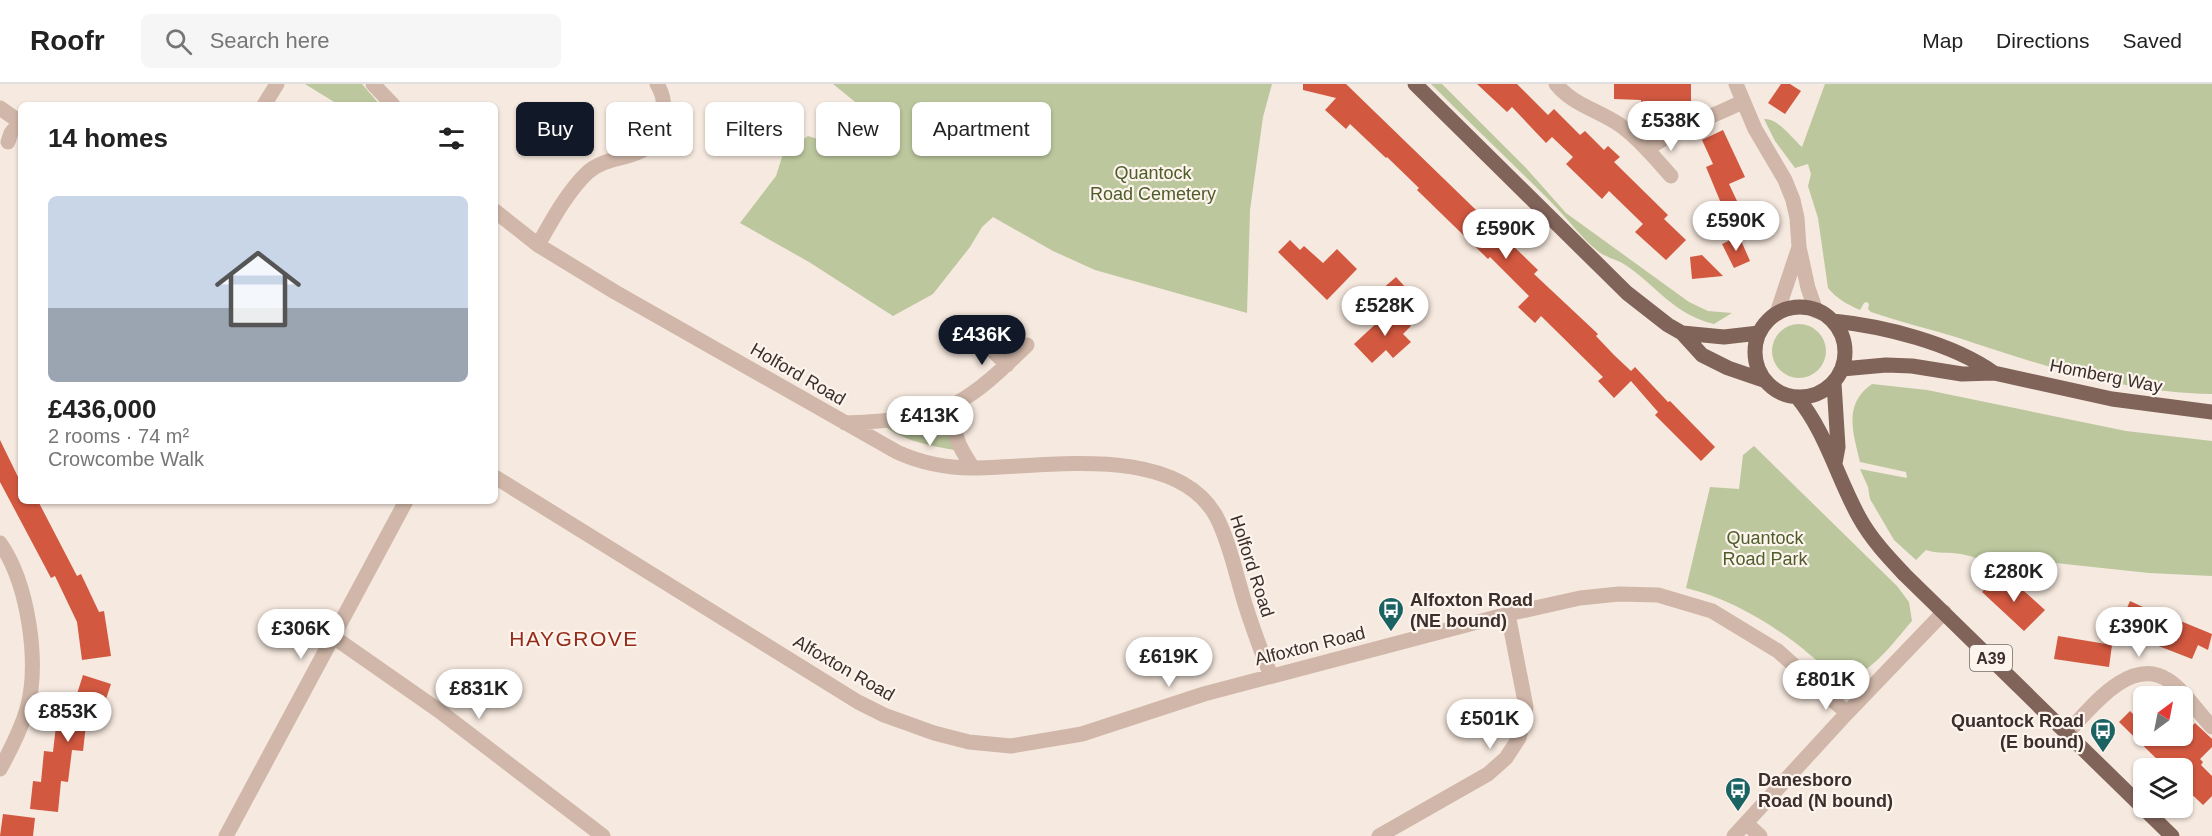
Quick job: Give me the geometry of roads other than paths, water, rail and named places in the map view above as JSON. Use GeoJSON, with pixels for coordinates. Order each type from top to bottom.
{"type":"FeatureCollection","features":[{"type":"Feature","properties":{"kind":"main road","name":"A39"},"geometry":{"type":"LineString","coordinates":[[1415,84],[1628,293],[1668,325],[1682,333],[1698,351],[1716,363],[1766,381],[1781,392],[1797,397],[1810,412],[1835,463],[1839,477],[1875,542],[1905,575],[2172,836]]}},
{"type":"Feature","properties":{"kind":"main road"},"geometry":{"type":"LineString","coordinates":[[1766,381],[1756,362],[1755,349],[1759,333],[1764,326],[1777,313],[1795,306],[1816,312],[1833,321],[1840,330],[1845,350],[1842,369],[1834,383],[1821,394],[1812,397],[1797,397]]}},
{"type":"Feature","properties":{"kind":"main road","name":"Homberg Way"},"geometry":{"type":"LineString","coordinates":[[1833,321],[1854,323],[1952,349],[1976,360],[1994,373]]}},
{"type":"Feature","properties":{"kind":"main road","name":"A39"},"geometry":{"type":"LineString","coordinates":[[1682,333],[1724,337],[1759,333]]}},
{"type":"Feature","properties":{"kind":"main road","name":"Homberg Way"},"geometry":{"type":"LineString","coordinates":[[1842,369],[1886,365],[1912,366],[1962,374],[1994,373],[2112,399],[2212,412]]}},
{"type":"Feature","properties":{"kind":"main road","name":"A39"},"geometry":{"type":"LineString","coordinates":[[1834,383],[1838,447],[1835,463]]}},
{"type":"Feature","properties":{"kind":"street"},"geometry":{"type":"LineString","coordinates":[[266,102],[278,84]]}},
{"type":"Feature","properties":{"kind":"street"},"geometry":{"type":"LineString","coordinates":[[373,84],[390,102]]}},
{"type":"Feature","properties":{"kind":"street"},"geometry":{"type":"LineString","coordinates":[[538,245],[551,222],[588,173],[598,165],[610,160],[623,159],[640,153],[655,139],[661,128],[664,112],[664,99],[657,84]]}},
{"type":"Feature","properties":{"kind":"street"},"geometry":{"type":"LineString","coordinates":[[1556,84],[1576,103],[1619,125],[1648,149],[1671,176]]}},
{"type":"Feature","properties":{"kind":"street"},"geometry":{"type":"LineString","coordinates":[[1736,84],[1755,129],[1785,180],[1797,219],[1799,247],[1816,312]]}},
{"type":"Feature","properties":{"kind":"street"},"geometry":{"type":"LineString","coordinates":[[1648,149],[1681,128],[1714,116],[1742,102]]}},
{"type":"Feature","properties":{"kind":"street"},"geometry":{"type":"LineString","coordinates":[[0,108],[18,121]]}},
{"type":"Feature","properties":{"kind":"street"},"geometry":{"type":"LineString","coordinates":[[8,142],[11,133],[18,124]]}},
{"type":"Feature","properties":{"kind":"street","name":"Holford Road"},"geometry":{"type":"LineString","coordinates":[[498,213],[538,245],[615,292],[845,423],[916,460],[942,466],[973,468],[1095,463],[1158,473],[1180,481],[1199,494],[1216,516],[1227,544],[1253,631],[1271,676]]}},
{"type":"Feature","properties":{"kind":"street"},"geometry":{"type":"LineString","coordinates":[[1777,313],[1799,247]]}},
{"type":"Feature","properties":{"kind":"street"},"geometry":{"type":"LineString","coordinates":[[845,423],[896,419],[953,405],[978,389],[1027,345]]}},
{"type":"Feature","properties":{"kind":"street"},"geometry":{"type":"LineString","coordinates":[[992,350],[1007,365]]}},
{"type":"Feature","properties":{"kind":"street"},"geometry":{"type":"LineString","coordinates":[[953,405],[958,446],[973,468]]}},
{"type":"Feature","properties":{"kind":"street","name":"Alfoxton Road"},"geometry":{"type":"LineString","coordinates":[[498,479],[858,702],[884,715],[934,733],[990,745],[1011,746],[1082,734],[1204,694],[1508,614],[1580,598],[1619,594],[1658,595],[1712,611],[1778,651],[1847,713]]}},
{"type":"Feature","properties":{"kind":"street"},"geometry":{"type":"LineString","coordinates":[[226,836],[404,504]]}},
{"type":"Feature","properties":{"kind":"street"},"geometry":{"type":"LineString","coordinates":[[0,543],[7,553],[27,609],[32,662],[27,709],[0,769]]}},
{"type":"Feature","properties":{"kind":"street"},"geometry":{"type":"LineString","coordinates":[[1734,836],[1944,612]]}},
{"type":"Feature","properties":{"kind":"street"},"geometry":{"type":"LineString","coordinates":[[1379,836],[1488,774],[1506,758],[1518,738],[1526,707],[1508,614]]}},
{"type":"Feature","properties":{"kind":"street"},"geometry":{"type":"LineString","coordinates":[[332,636],[438,710],[603,836]]}},
{"type":"Feature","properties":{"kind":"street"},"geometry":{"type":"LineString","coordinates":[[2067,733],[2098,700],[2122,680],[2144,674],[2170,680],[2212,727]]}},
{"type":"Feature","properties":{"kind":"street"},"geometry":{"type":"LineString","coordinates":[[1746,823],[1761,836]]}},
{"type":"Feature","properties":{"kind":"place","name":"Alfoxton Road (NE bound)"},"geometry":{"type":"Point","coordinates":[1391,633]}},
{"type":"Feature","properties":{"kind":"place","name":"Quantock Road (E bound)"},"geometry":{"type":"Point","coordinates":[2103,754]}},
{"type":"Feature","properties":{"kind":"place","name":"Danesboro Road (N bound)"},"geometry":{"type":"Point","coordinates":[1738,813]}},
{"type":"Feature","properties":{"kind":"district","name":"HAYGROVE"},"geometry":{"type":"Point","coordinates":[574,639]}},
{"type":"Feature","properties":{"kind":"park label","name":"Quantock Road Cemetery"},"geometry":{"type":"Point","coordinates":[1153,184]}},
{"type":"Feature","properties":{"kind":"park label","name":"Quantock Road Park"},"geometry":{"type":"Point","coordinates":[1765,548]}}]}
